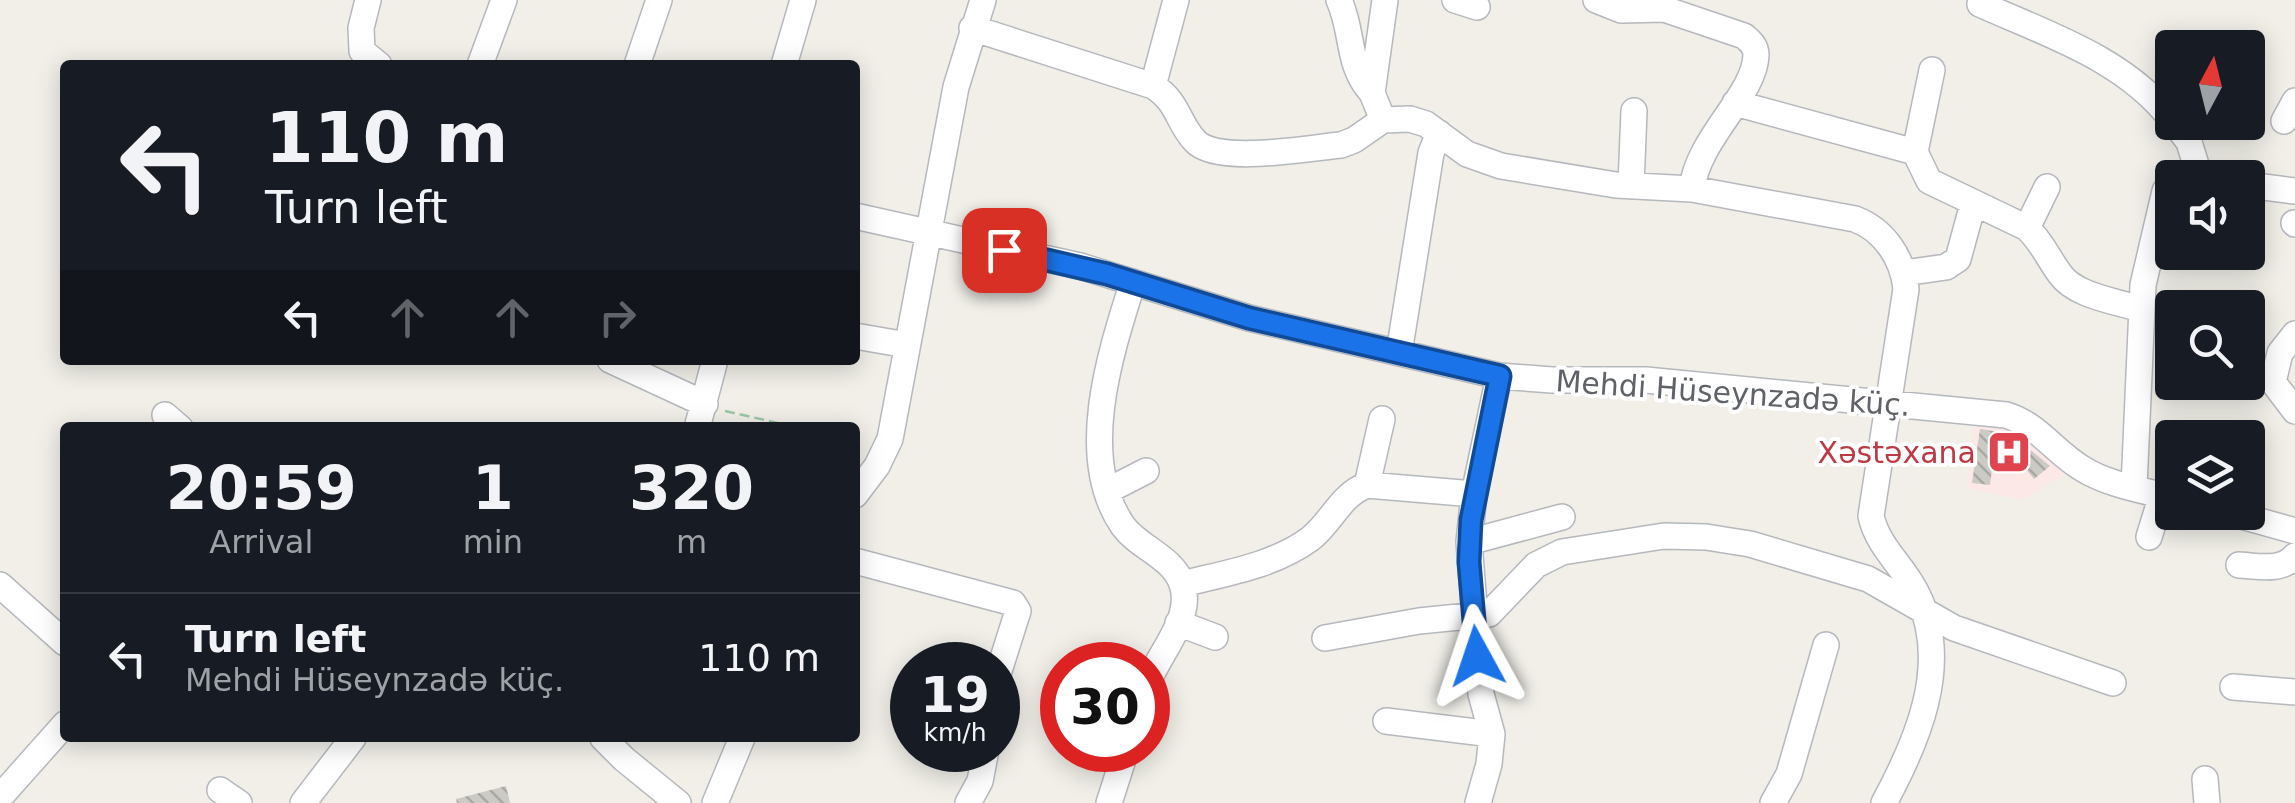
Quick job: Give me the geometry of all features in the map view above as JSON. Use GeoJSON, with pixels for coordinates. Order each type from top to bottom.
{"type":"FeatureCollection","features":[{"type":"Feature","properties":{"kind":"street"},"geometry":{"type":"LineString","coordinates":[[368,0],[361,28],[362,50],[373,60]]}},
{"type":"Feature","properties":{"kind":"street"},"geometry":{"type":"LineString","coordinates":[[482,60],[504,0]]}},
{"type":"Feature","properties":{"kind":"street"},"geometry":{"type":"LineString","coordinates":[[639,60],[659,0]]}},
{"type":"Feature","properties":{"kind":"street"},"geometry":{"type":"LineString","coordinates":[[785,60],[803,0]]}},
{"type":"Feature","properties":{"kind":"street"},"geometry":{"type":"LineString","coordinates":[[860,488],[890,440],[956,87],[982,0]]}},
{"type":"Feature","properties":{"kind":"street"},"geometry":{"type":"LineString","coordinates":[[1153,86],[1176,0]]}},
{"type":"Feature","properties":{"kind":"street"},"geometry":{"type":"LineString","coordinates":[[1339,0],[1346,15],[1355,69],[1372,93],[1383,120]]}},
{"type":"Feature","properties":{"kind":"street"},"geometry":{"type":"LineString","coordinates":[[1372,93],[1386,0]]}},
{"type":"Feature","properties":{"kind":"street"},"geometry":{"type":"LineString","coordinates":[[1596,0],[1622,10],[1664,9],[1744,36],[1753,44],[1756,55],[1735,103],[1700,159],[1692,189]]}},
{"type":"Feature","properties":{"kind":"street"},"geometry":{"type":"LineString","coordinates":[[1980,4],[2115,66],[2155,97]]}},
{"type":"Feature","properties":{"kind":"street"},"geometry":{"type":"LineString","coordinates":[[972,28],[1153,86],[1176,105],[1191,136],[1211,152],[1230,154],[1341,145],[1383,120],[1410,119],[1426,124],[1468,154],[1500,166],[1631,186],[1692,189],[1870,225],[1884,237],[1904,273],[1906,304],[1871,516],[1875,533],[1918,594],[1930,660],[1927,705],[1916,739],[1884,803]]}},
{"type":"Feature","properties":{"kind":"street"},"geometry":{"type":"LineString","coordinates":[[1932,70],[1915,152],[1930,181],[2028,228],[2062,278],[2076,288],[2140,309]]}},
{"type":"Feature","properties":{"kind":"street"},"geometry":{"type":"LineString","coordinates":[[1735,103],[1915,152]]}},
{"type":"Feature","properties":{"kind":"street"},"geometry":{"type":"LineString","coordinates":[[1631,186],[1634,111]]}},
{"type":"Feature","properties":{"kind":"street"},"geometry":{"type":"LineString","coordinates":[[1400,353],[1430,153],[1438,133]]}},
{"type":"Feature","properties":{"kind":"street"},"geometry":{"type":"LineString","coordinates":[[2028,228],[2047,186]]}},
{"type":"Feature","properties":{"kind":"street"},"geometry":{"type":"LineString","coordinates":[[2265,187],[2295,191]]}},
{"type":"Feature","properties":{"kind":"street"},"geometry":{"type":"LineString","coordinates":[[1904,273],[1946,266],[1958,259],[1973,204]]}},
{"type":"Feature","properties":{"kind":"street","name":"Mehdi Hüseynzadə küç."},"geometry":{"type":"LineString","coordinates":[[860,217],[1080,266],[1199,304],[1500,376],[1646,380],[2020,419],[2086,471],[2155,493]]}},
{"type":"Feature","properties":{"kind":"street"},"geometry":{"type":"LineString","coordinates":[[2134,487],[2140,309],[2155,232]]}},
{"type":"Feature","properties":{"kind":"street"},"geometry":{"type":"LineString","coordinates":[[1133,282],[1121,319],[1098,440],[1098,461],[1106,490],[1129,533],[1174,569],[1182,584],[1183,608],[1168,642]]}},
{"type":"Feature","properties":{"kind":"street"},"geometry":{"type":"LineString","coordinates":[[2295,334],[2280,352],[2273,382],[2295,411]]}},
{"type":"Feature","properties":{"kind":"street"},"geometry":{"type":"LineString","coordinates":[[860,337],[907,345]]}},
{"type":"Feature","properties":{"kind":"street"},"geometry":{"type":"LineString","coordinates":[[618,365],[701,416],[714,365]]}},
{"type":"Feature","properties":{"kind":"street"},"geometry":{"type":"LineString","coordinates":[[1478,803],[1489,764],[1492,734],[1481,694],[1470,542],[1474,494],[1500,376]]}},
{"type":"Feature","properties":{"kind":"street"},"geometry":{"type":"LineString","coordinates":[[1367,485],[1382,419]]}},
{"type":"Feature","properties":{"kind":"street"},"geometry":{"type":"LineString","coordinates":[[1106,490],[1146,471]]}},
{"type":"Feature","properties":{"kind":"street"},"geometry":{"type":"LineString","coordinates":[[1182,584],[1274,560],[1312,538],[1352,490],[1367,485],[1474,494]]}},
{"type":"Feature","properties":{"kind":"street"},"geometry":{"type":"LineString","coordinates":[[1470,542],[1562,517]]}},
{"type":"Feature","properties":{"kind":"street"},"geometry":{"type":"LineString","coordinates":[[2265,523],[2295,531]]}},
{"type":"Feature","properties":{"kind":"street"},"geometry":{"type":"LineString","coordinates":[[2150,537],[2155,525]]}},
{"type":"Feature","properties":{"kind":"street"},"geometry":{"type":"LineString","coordinates":[[1326,638],[1419,621],[1490,614],[1536,565],[1562,552],[1664,536],[1750,544],[1820,562],[1868,579],[1954,628],[2113,684]]}},
{"type":"Feature","properties":{"kind":"street"},"geometry":{"type":"LineString","coordinates":[[2239,566],[2277,566],[2289,563],[2295,556]]}},
{"type":"Feature","properties":{"kind":"street"},"geometry":{"type":"LineString","coordinates":[[860,562],[1012,603],[1018,611],[1008,642]]}},
{"type":"Feature","properties":{"kind":"street"},"geometry":{"type":"LineString","coordinates":[[0,585],[60,639]]}},
{"type":"Feature","properties":{"kind":"street"},"geometry":{"type":"LineString","coordinates":[[1178,623],[1215,637]]}},
{"type":"Feature","properties":{"kind":"street"},"geometry":{"type":"LineString","coordinates":[[1774,803],[1789,774],[1826,644]]}},
{"type":"Feature","properties":{"kind":"street"},"geometry":{"type":"LineString","coordinates":[[2233,687],[2295,692]]}},
{"type":"Feature","properties":{"kind":"street"},"geometry":{"type":"LineString","coordinates":[[1386,721],[1492,734]]}},
{"type":"Feature","properties":{"kind":"street"},"geometry":{"type":"LineString","coordinates":[[0,797],[60,730]]}},
{"type":"Feature","properties":{"kind":"street"},"geometry":{"type":"LineString","coordinates":[[303,803],[349,742]]}},
{"type":"Feature","properties":{"kind":"street"},"geometry":{"type":"LineString","coordinates":[[607,742],[666,800]]}},
{"type":"Feature","properties":{"kind":"street"},"geometry":{"type":"LineString","coordinates":[[715,803],[740,742]]}},
{"type":"Feature","properties":{"kind":"street"},"geometry":{"type":"LineString","coordinates":[[968,803],[982,772]]}},
{"type":"Feature","properties":{"kind":"street"},"geometry":{"type":"LineString","coordinates":[[1110,803],[1119,772]]}},
{"type":"Feature","properties":{"kind":"path"},"geometry":{"type":"LineString","coordinates":[[2137,395],[2155,397]]}},
{"type":"Feature","properties":{"kind":"path"},"geometry":{"type":"LineString","coordinates":[[701,416],[750,422]]}},
{"type":"Feature","properties":{"kind":"shaded area","name":"Xəstəxana"},"geometry":{"type":"Polygon","coordinates":[[[1976,422],[2024,429],[2066,474],[2022,500],[1967,488],[1976,422]]]}},
{"type":"Feature","properties":{"kind":"building"},"geometry":{"type":"Polygon","coordinates":[[[1980,429],[2011,434],[2050,466],[2034,479],[2015,456],[1994,454],[1990,485],[1972,483],[1980,429]]]}},
{"type":"Feature","properties":{"kind":"building"},"geometry":{"type":"Polygon","coordinates":[[[506,786],[510,803],[457,803],[456,799],[506,786]]]}},
{"type":"Feature","properties":{"kind":"place","name":"Xəstəxana"},"geometry":{"type":"Point","coordinates":[2009,452]}},
{"type":"Feature","properties":{"kind":"route"},"geometry":{"type":"LineString","coordinates":[[1004,250],[1080,266],[1249,318],[1500,376],[1471,520],[1469,562],[1477,656]]}}]}
